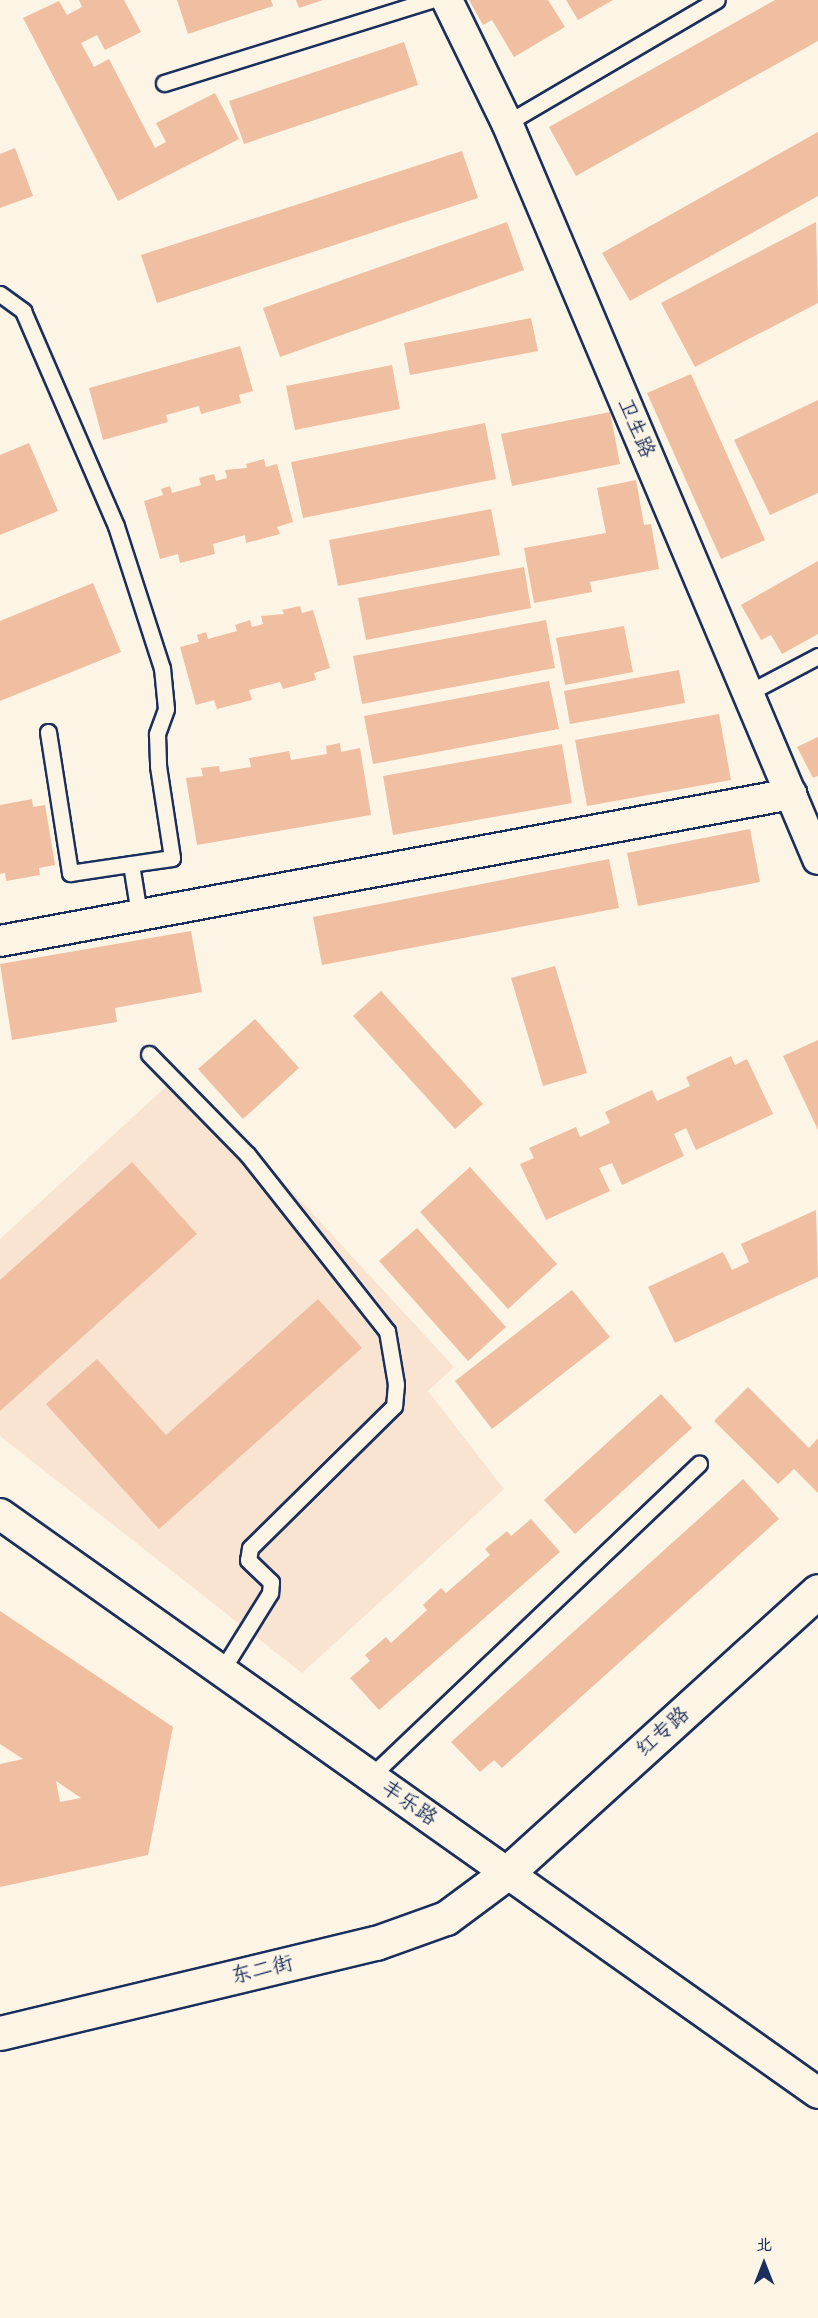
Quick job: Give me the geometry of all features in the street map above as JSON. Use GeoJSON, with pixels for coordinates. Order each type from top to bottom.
{"type":"FeatureCollection","features":[{"type":"Feature","properties":{"kind":"street","name":"卫生路"},"geometry":{"type":"LineString","coordinates":[[447,0],[507,123],[818,859]]}},
{"type":"Feature","properties":{"kind":"street"},"geometry":{"type":"LineString","coordinates":[[0,941],[791,794]]}},
{"type":"Feature","properties":{"kind":"street","name":"丰乐路"},"geometry":{"type":"LineString","coordinates":[[0,1514],[818,2093]]}},
{"type":"Feature","properties":{"kind":"street","name":"红专路"},"geometry":{"type":"LineString","coordinates":[[508,1872],[818,1591]]}},
{"type":"Feature","properties":{"kind":"street","name":"东二街"},"geometry":{"type":"LineString","coordinates":[[0,2033],[376,1943],[446,1918],[508,1872]]}},
{"type":"Feature","properties":{"kind":"lane"},"geometry":{"type":"LineString","coordinates":[[164,82],[431,0]]}},
{"type":"Feature","properties":{"kind":"lane"},"geometry":{"type":"LineString","coordinates":[[507,123],[717,0]]}},
{"type":"Feature","properties":{"kind":"lane"},"geometry":{"type":"LineString","coordinates":[[0,294],[23,311],[116,526],[162,668],[166,709],[157,734],[158,766],[172,858],[70,873],[48,732]]}},
{"type":"Feature","properties":{"kind":"lane"},"geometry":{"type":"LineString","coordinates":[[748,693],[818,656]]}},
{"type":"Feature","properties":{"kind":"lane"},"geometry":{"type":"LineString","coordinates":[[131,864],[139,914]]}},
{"type":"Feature","properties":{"kind":"lane"},"geometry":{"type":"LineString","coordinates":[[149,1054],[247,1154],[387,1331],[396,1384],[394,1406],[250,1548],[248,1560],[271,1582],[270,1593],[222,1670]]}},
{"type":"Feature","properties":{"kind":"lane"},"geometry":{"type":"LineString","coordinates":[[372,1776],[699,1464]]}},
{"type":"Feature","properties":{"kind":"shaded area"},"geometry":{"type":"Polygon","coordinates":[[[182,1072],[454,1367],[428,1391],[504,1489],[302,1673],[0,1436],[0,1239],[182,1072]]]}},
{"type":"Feature","properties":{"kind":"building"},"geometry":{"type":"Polygon","coordinates":[[[79,0],[124,0],[141,32],[105,50],[97,35],[81,43],[94,67],[109,59],[155,148],[166,142],[156,123],[215,93],[239,139],[118,201],[23,18],[59,1],[67,15],[82,7],[79,0]]]}},
{"type":"Feature","properties":{"kind":"building"},"geometry":{"type":"Polygon","coordinates":[[[177,0],[271,0],[273,6],[188,34],[177,0]]]}},
{"type":"Feature","properties":{"kind":"building"},"geometry":{"type":"Polygon","coordinates":[[[296,0],[323,0],[299,8],[296,0]]]}},
{"type":"Feature","properties":{"kind":"building"},"geometry":{"type":"Polygon","coordinates":[[[469,0],[548,0],[565,27],[514,57],[492,20],[483,25],[469,0]]]}},
{"type":"Feature","properties":{"kind":"building"},"geometry":{"type":"Polygon","coordinates":[[[566,0],[613,0],[578,20],[566,0]]]}},
{"type":"Feature","properties":{"kind":"building"},"geometry":{"type":"Polygon","coordinates":[[[775,0],[818,0],[818,41],[576,176],[549,127],[775,0]]]}},
{"type":"Feature","properties":{"kind":"building"},"geometry":{"type":"Polygon","coordinates":[[[404,42],[418,85],[244,144],[229,101],[404,42]]]}},
{"type":"Feature","properties":{"kind":"building"},"geometry":{"type":"Polygon","coordinates":[[[818,132],[818,196],[630,301],[602,253],[818,132]]]}},
{"type":"Feature","properties":{"kind":"building"},"geometry":{"type":"Polygon","coordinates":[[[15,148],[33,196],[0,208],[0,154],[15,148]]]}},
{"type":"Feature","properties":{"kind":"building"},"geometry":{"type":"Polygon","coordinates":[[[462,151],[478,198],[157,303],[141,255],[462,151]]]}},
{"type":"Feature","properties":{"kind":"building"},"geometry":{"type":"Polygon","coordinates":[[[507,222],[524,270],[280,357],[263,308],[507,222]]]}},
{"type":"Feature","properties":{"kind":"building"},"geometry":{"type":"Polygon","coordinates":[[[816,222],[818,303],[695,367],[661,303],[816,222]]]}},
{"type":"Feature","properties":{"kind":"building"},"geometry":{"type":"Polygon","coordinates":[[[531,318],[538,351],[410,375],[404,343],[531,318]]]}},
{"type":"Feature","properties":{"kind":"building"},"geometry":{"type":"Polygon","coordinates":[[[240,346],[253,391],[239,395],[241,403],[201,414],[199,406],[166,415],[168,422],[103,440],[89,388],[240,346]]]}},
{"type":"Feature","properties":{"kind":"building"},"geometry":{"type":"Polygon","coordinates":[[[392,365],[400,409],[295,430],[286,386],[392,365]]]}},
{"type":"Feature","properties":{"kind":"building"},"geometry":{"type":"Polygon","coordinates":[[[691,374],[765,540],[721,559],[647,393],[691,374]]]}},
{"type":"Feature","properties":{"kind":"building"},"geometry":{"type":"Polygon","coordinates":[[[818,400],[818,493],[770,515],[734,440],[818,400]]]}},
{"type":"Feature","properties":{"kind":"building"},"geometry":{"type":"Polygon","coordinates":[[[610,412],[620,464],[512,486],[501,434],[610,412]]]}},
{"type":"Feature","properties":{"kind":"building"},"geometry":{"type":"Polygon","coordinates":[[[485,423],[496,479],[303,518],[291,462],[485,423]]]}},
{"type":"Feature","properties":{"kind":"building"},"geometry":{"type":"Polygon","coordinates":[[[29,443],[58,511],[0,535],[0,455],[29,443]]]}},
{"type":"Feature","properties":{"kind":"building"},"geometry":{"type":"Polygon","coordinates":[[[264,459],[266,467],[277,464],[293,522],[277,527],[280,534],[246,543],[245,535],[213,544],[215,554],[180,563],[178,554],[160,559],[144,501],[163,495],[161,489],[170,486],[172,493],[201,485],[199,478],[214,474],[216,481],[227,478],[225,470],[247,468],[246,464],[264,459]]]}},
{"type":"Feature","properties":{"kind":"building"},"geometry":{"type":"Polygon","coordinates":[[[636,480],[644,525],[651,524],[659,569],[590,582],[592,592],[534,603],[524,548],[606,533],[597,488],[636,480]]]}},
{"type":"Feature","properties":{"kind":"building"},"geometry":{"type":"Polygon","coordinates":[[[491,509],[500,555],[338,586],[329,540],[491,509]]]}},
{"type":"Feature","properties":{"kind":"building"},"geometry":{"type":"Polygon","coordinates":[[[818,561],[818,634],[782,654],[771,635],[761,640],[741,605],[818,561]]]}},
{"type":"Feature","properties":{"kind":"building"},"geometry":{"type":"Polygon","coordinates":[[[524,567],[531,608],[366,640],[358,598],[524,567]]]}},
{"type":"Feature","properties":{"kind":"building"},"geometry":{"type":"Polygon","coordinates":[[[93,583],[121,652],[0,701],[0,621],[93,583]]]}},
{"type":"Feature","properties":{"kind":"building"},"geometry":{"type":"Polygon","coordinates":[[[300,606],[302,613],[313,610],[330,668],[314,673],[316,680],[283,689],[280,682],[249,690],[252,700],[217,709],[214,700],[196,705],[180,647],[199,642],[197,635],[206,632],[208,639],[237,631],[235,625],[250,620],[252,627],[263,624],[261,616],[284,614],[282,610],[300,606]]]}},
{"type":"Feature","properties":{"kind":"building"},"geometry":{"type":"Polygon","coordinates":[[[546,620],[555,668],[362,704],[353,656],[546,620]]]}},
{"type":"Feature","properties":{"kind":"building"},"geometry":{"type":"Polygon","coordinates":[[[624,626],[633,672],[565,685],[556,638],[624,626]]]}},
{"type":"Feature","properties":{"kind":"building"},"geometry":{"type":"Polygon","coordinates":[[[679,670],[685,703],[570,724],[564,691],[679,670]]]}},
{"type":"Feature","properties":{"kind":"building"},"geometry":{"type":"Polygon","coordinates":[[[549,681],[559,729],[373,764],[364,716],[549,681]]]}},
{"type":"Feature","properties":{"kind":"building"},"geometry":{"type":"Polygon","coordinates":[[[719,714],[731,780],[587,806],[575,740],[719,714]]]}},
{"type":"Feature","properties":{"kind":"building"},"geometry":{"type":"Polygon","coordinates":[[[818,737],[818,776],[813,778],[797,747],[818,737]]]}},
{"type":"Feature","properties":{"kind":"building"},"geometry":{"type":"Polygon","coordinates":[[[340,743],[341,752],[360,748],[371,815],[197,845],[186,778],[203,776],[201,768],[219,766],[220,772],[251,767],[249,758],[289,751],[291,760],[327,754],[326,746],[340,743]]]}},
{"type":"Feature","properties":{"kind":"building"},"geometry":{"type":"Polygon","coordinates":[[[562,744],[572,803],[393,835],[383,776],[562,744]]]}},
{"type":"Feature","properties":{"kind":"building"},"geometry":{"type":"Polygon","coordinates":[[[32,799],[33,807],[45,805],[55,865],[39,868],[40,875],[6,881],[5,873],[0,874],[0,805],[32,799]]]}},
{"type":"Feature","properties":{"kind":"building"},"geometry":{"type":"Polygon","coordinates":[[[750,829],[760,882],[638,906],[627,853],[750,829]]]}},
{"type":"Feature","properties":{"kind":"building"},"geometry":{"type":"Polygon","coordinates":[[[609,859],[619,908],[322,965],[313,917],[609,859]]]}},
{"type":"Feature","properties":{"kind":"building"},"geometry":{"type":"Polygon","coordinates":[[[191,931],[202,992],[115,1008],[117,1022],[12,1040],[0,964],[191,931]]]}},
{"type":"Feature","properties":{"kind":"building"},"geometry":{"type":"Polygon","coordinates":[[[555,966],[587,1073],[543,1086],[511,978],[555,966]]]}},
{"type":"Feature","properties":{"kind":"building"},"geometry":{"type":"Polygon","coordinates":[[[381,991],[483,1104],[455,1129],[353,1016],[381,991]]]}},
{"type":"Feature","properties":{"kind":"building"},"geometry":{"type":"Polygon","coordinates":[[[255,1019],[299,1068],[243,1119],[198,1069],[255,1019]]]}},
{"type":"Feature","properties":{"kind":"building"},"geometry":{"type":"Polygon","coordinates":[[[818,1040],[818,1130],[783,1056],[818,1040]]]}},
{"type":"Feature","properties":{"kind":"building"},"geometry":{"type":"Polygon","coordinates":[[[731,1056],[735,1065],[747,1059],[773,1114],[696,1150],[686,1128],[674,1134],[684,1156],[622,1185],[612,1163],[599,1168],[610,1191],[546,1220],[520,1164],[534,1158],[529,1148],[576,1127],[580,1137],[610,1123],[605,1112],[652,1090],[657,1101],[690,1086],[686,1077],[731,1056]]]}},
{"type":"Feature","properties":{"kind":"building"},"geometry":{"type":"Polygon","coordinates":[[[132,1162],[197,1234],[0,1411],[0,1280],[132,1162]]]}},
{"type":"Feature","properties":{"kind":"building"},"geometry":{"type":"Polygon","coordinates":[[[470,1167],[557,1264],[508,1309],[420,1212],[470,1167]]]}},
{"type":"Feature","properties":{"kind":"building"},"geometry":{"type":"Polygon","coordinates":[[[816,1210],[818,1277],[675,1343],[648,1287],[723,1252],[732,1270],[749,1262],[741,1244],[816,1210]]]}},
{"type":"Feature","properties":{"kind":"building"},"geometry":{"type":"Polygon","coordinates":[[[417,1228],[506,1327],[468,1361],[379,1261],[417,1228]]]}},
{"type":"Feature","properties":{"kind":"building"},"geometry":{"type":"Polygon","coordinates":[[[572,1290],[610,1337],[492,1429],[455,1381],[572,1290]]]}},
{"type":"Feature","properties":{"kind":"building"},"geometry":{"type":"Polygon","coordinates":[[[318,1299],[362,1348],[159,1529],[46,1404],[97,1359],[166,1435],[318,1299]]]}},
{"type":"Feature","properties":{"kind":"building"},"geometry":{"type":"Polygon","coordinates":[[[748,1387],[809,1448],[818,1438],[818,1493],[794,1469],[778,1484],[714,1421],[748,1387]]]}},
{"type":"Feature","properties":{"kind":"building"},"geometry":{"type":"Polygon","coordinates":[[[661,1394],[692,1428],[575,1534],[544,1500],[661,1394]]]}},
{"type":"Feature","properties":{"kind":"building"},"geometry":{"type":"Polygon","coordinates":[[[743,1479],[779,1519],[502,1768],[494,1760],[480,1772],[451,1742],[743,1479]]]}},
{"type":"Feature","properties":{"kind":"building"},"geometry":{"type":"Polygon","coordinates":[[[531,1519],[560,1552],[379,1710],[350,1678],[370,1661],[365,1655],[386,1637],[391,1643],[427,1610],[423,1605],[441,1588],[446,1593],[490,1555],[485,1549],[507,1531],[511,1536],[531,1519]]]}},
{"type":"Feature","properties":{"kind":"building"},"geometry":{"type":"Polygon","coordinates":[[[0,1611],[173,1727],[148,1855],[0,1887],[0,1764],[23,1759],[0,1744],[0,1611]],[[56,1781],[60,1802],[81,1798],[56,1781]]]}}]}
